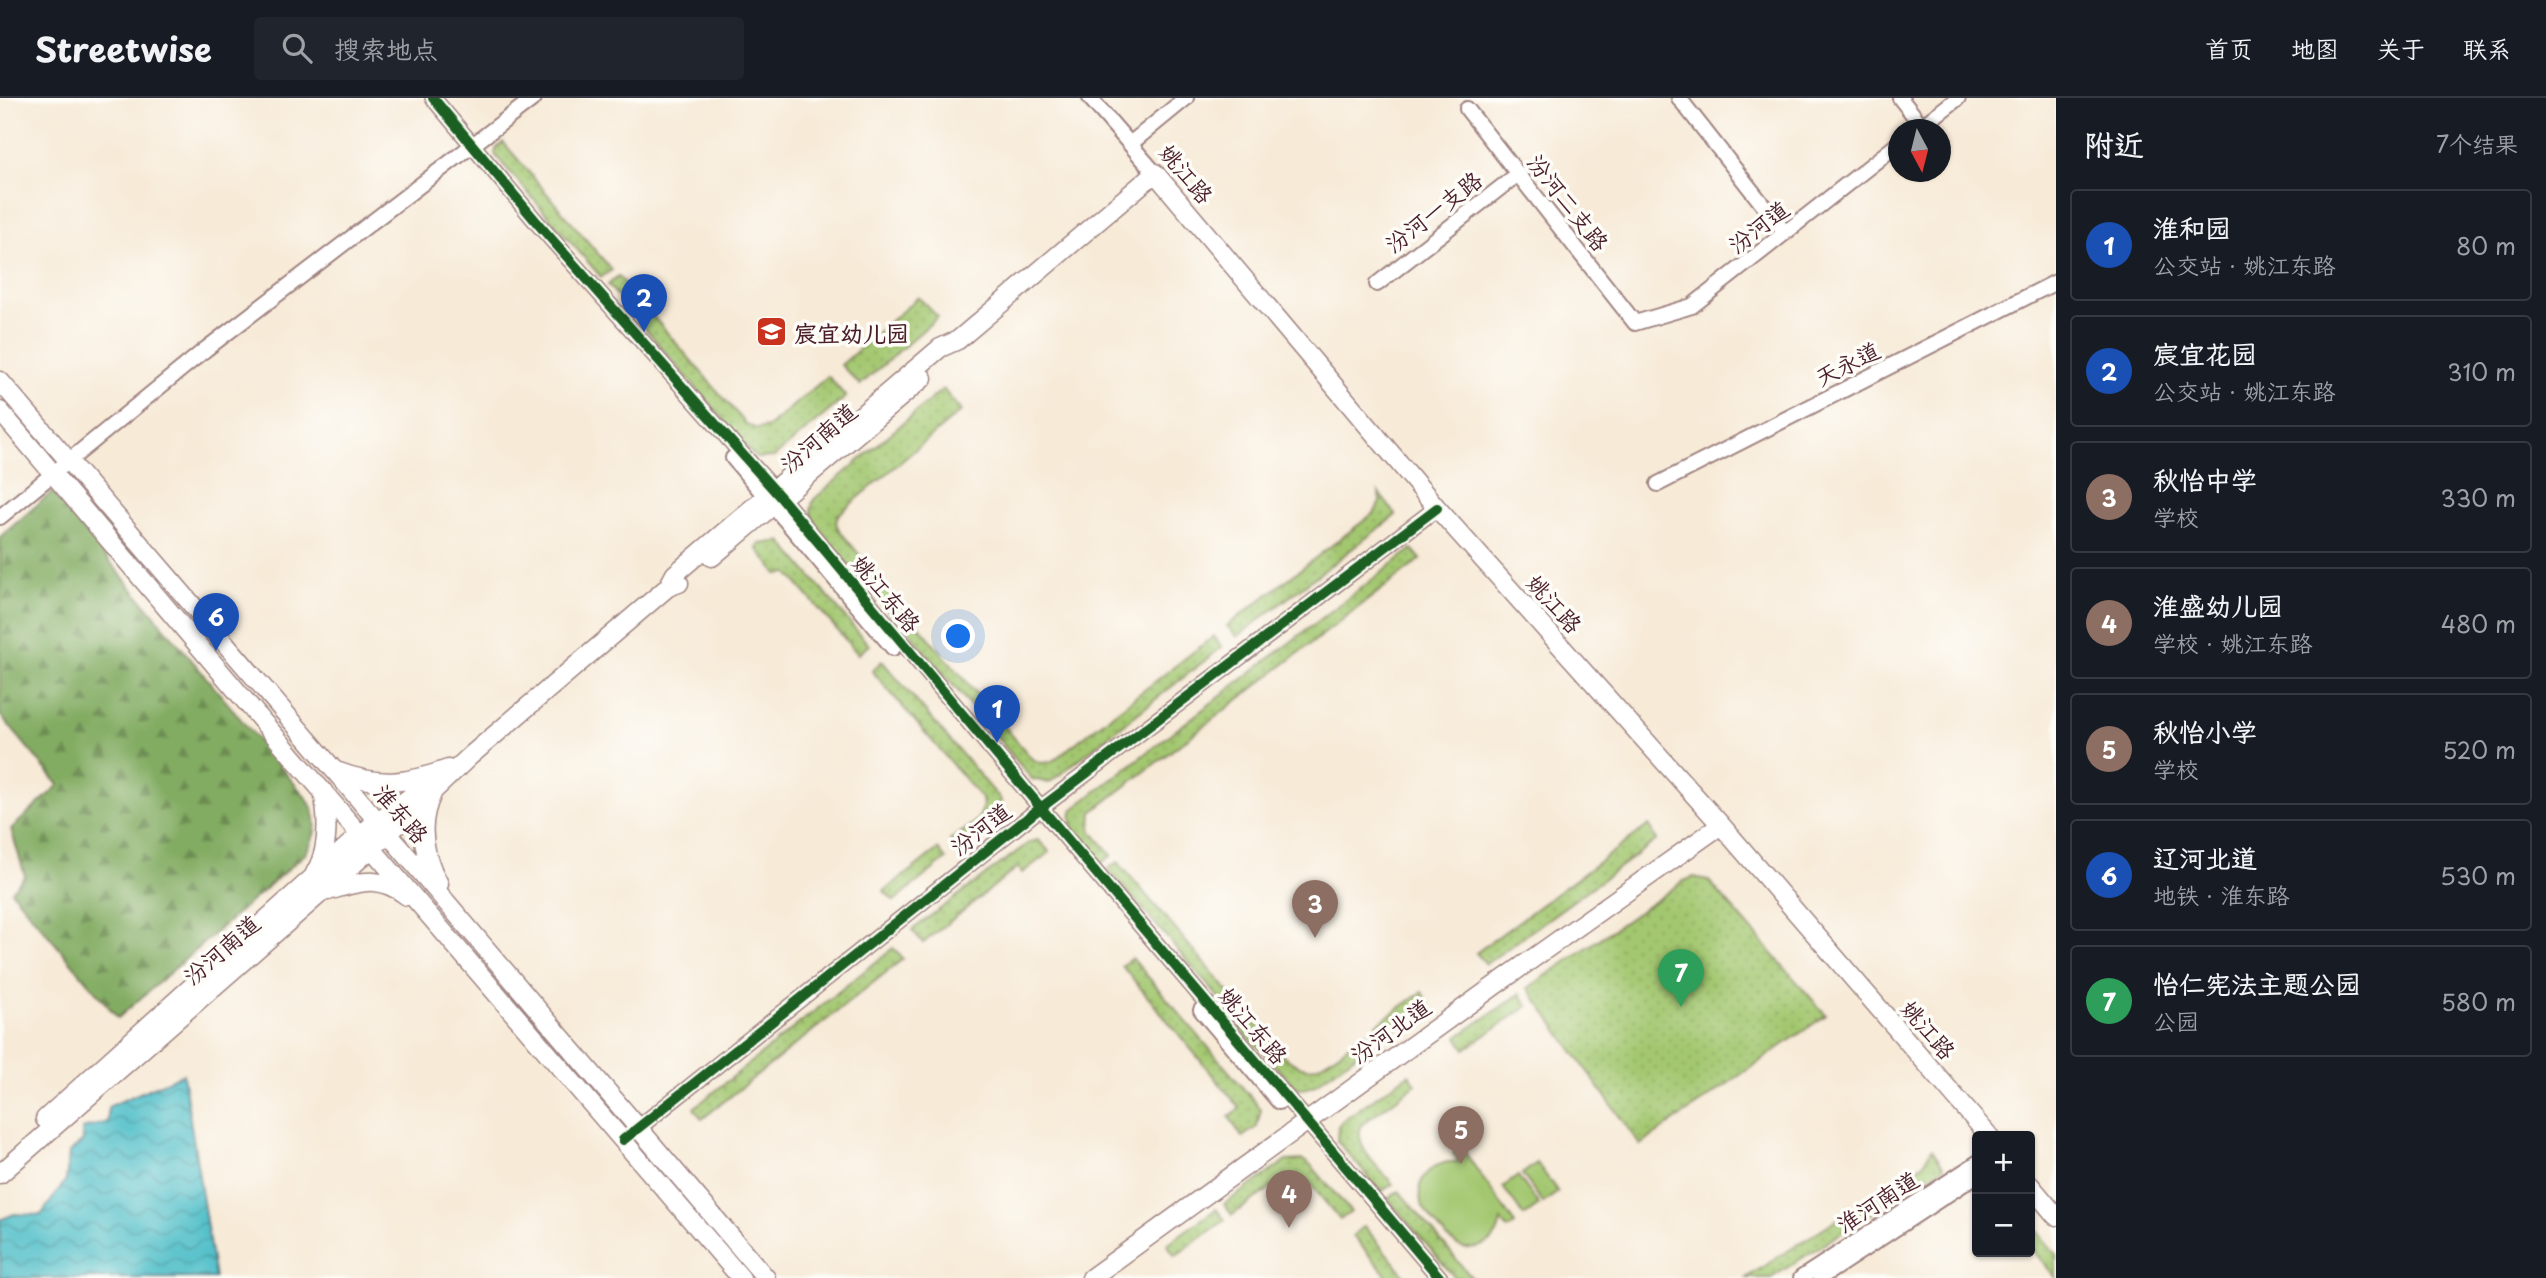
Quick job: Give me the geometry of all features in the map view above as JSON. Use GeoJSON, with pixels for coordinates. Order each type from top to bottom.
{"type":"FeatureCollection","features":[{"type":"Feature","properties":{"kind":"main road","name":"汾河南道"},"geometry":{"type":"LineString","coordinates":[[0,1174],[367,841],[436,788],[668,587],[683,581],[773,498],[948,357],[958,340],[1155,173]]}},
{"type":"Feature","properties":{"kind":"main road","name":"姚江路"},"geometry":{"type":"LineString","coordinates":[[1155,173],[1437,508],[1721,825],[1985,1131]]}},
{"type":"Feature","properties":{"kind":"main road","name":"淮东路"},"geometry":{"type":"LineString","coordinates":[[0,380],[382,829],[449,902],[766,1278]]}},
{"type":"Feature","properties":{"kind":"main road","name":"淮东路"},"geometry":{"type":"LineString","coordinates":[[0,411],[263,722],[741,1278]]}},
{"type":"Feature","properties":{"kind":"main road","name":"汾河南道"},"geometry":{"type":"LineString","coordinates":[[382,829],[448,769],[470,756]]}},
{"type":"Feature","properties":{"kind":"main road"},"geometry":{"type":"LineString","coordinates":[[334,770],[360,780],[392,783],[422,779],[448,769]]}},
{"type":"Feature","properties":{"kind":"main road"},"geometry":{"type":"LineString","coordinates":[[322,788],[328,830],[316,887],[381,881],[401,891],[423,908]]}},
{"type":"Feature","properties":{"kind":"main road"},"geometry":{"type":"LineString","coordinates":[[436,788],[425,813],[423,842],[434,874],[449,902]]}},
{"type":"Feature","properties":{"kind":"main road","name":"汾河北道"},"geometry":{"type":"LineString","coordinates":[[1091,1278],[1721,825]]}},
{"type":"Feature","properties":{"kind":"main road","name":"汾河南道"},"geometry":{"type":"LineString","coordinates":[[0,1159],[316,887]]}},
{"type":"Feature","properties":{"kind":"main road"},"geometry":{"type":"LineString","coordinates":[[2035,1191],[2056,1216]]}},
{"type":"Feature","properties":{"kind":"street","name":"姚江东路"},"geometry":{"type":"LineString","coordinates":[[424,98],[538,225],[1303,1123],[1440,1278]]}},
{"type":"Feature","properties":{"kind":"street","name":"姚江东路"},"geometry":{"type":"LineString","coordinates":[[433,98],[470,147]]}},
{"type":"Feature","properties":{"kind":"street"},"geometry":{"type":"LineString","coordinates":[[0,517],[217,341],[534,98]]}},
{"type":"Feature","properties":{"kind":"street","name":"姚江路"},"geometry":{"type":"LineString","coordinates":[[1090,98],[1155,173]]}},
{"type":"Feature","properties":{"kind":"street"},"geometry":{"type":"LineString","coordinates":[[1130,144],[1186,98]]}},
{"type":"Feature","properties":{"kind":"street"},"geometry":{"type":"LineString","coordinates":[[1679,98],[1785,233]]}},
{"type":"Feature","properties":{"kind":"street"},"geometry":{"type":"LineString","coordinates":[[1900,98],[1914,119]]}},
{"type":"Feature","properties":{"kind":"street"},"geometry":{"type":"LineString","coordinates":[[1931,119],[1958,98]]}},
{"type":"Feature","properties":{"kind":"street","name":"汾河二支路"},"geometry":{"type":"LineString","coordinates":[[1467,109],[1635,323]]}},
{"type":"Feature","properties":{"kind":"street","name":"汾河道"},"geometry":{"type":"LineString","coordinates":[[1635,323],[1692,306],[1888,153]]}},
{"type":"Feature","properties":{"kind":"street","name":"汾河一支路"},"geometry":{"type":"LineString","coordinates":[[1377,284],[1518,174]]}},
{"type":"Feature","properties":{"kind":"street","name":"天永道"},"geometry":{"type":"LineString","coordinates":[[1658,484],[2056,282]]}},
{"type":"Feature","properties":{"kind":"street","name":"汾河道"},"geometry":{"type":"LineString","coordinates":[[623,1140],[1037,811],[1437,508]]}},
{"type":"Feature","properties":{"kind":"street","name":"姚江东路"},"geometry":{"type":"LineString","coordinates":[[1303,1123],[1428,1278]]}},
{"type":"Feature","properties":{"kind":"street","name":"淮河南道"},"geometry":{"type":"LineString","coordinates":[[1801,1278],[1972,1166]]}},
{"type":"Feature","properties":{"kind":"street","name":"淮河南道"},"geometry":{"type":"LineString","coordinates":[[1820,1278],[1972,1178]]}},
{"type":"Feature","properties":{"kind":"green space"},"geometry":{"type":"Polygon","coordinates":[[[503,142],[612,270],[601,277],[495,155],[496,149],[503,142]]]}},
{"type":"Feature","properties":{"kind":"green space"},"geometry":{"type":"Polygon","coordinates":[[[618,276],[746,424],[756,429],[768,427],[828,376],[846,397],[774,457],[756,458],[608,285],[618,276]]]}},
{"type":"Feature","properties":{"kind":"green space"},"geometry":{"type":"Polygon","coordinates":[[[918,297],[938,317],[860,385],[841,365],[918,297]]]}},
{"type":"Feature","properties":{"kind":"green space"},"geometry":{"type":"Polygon","coordinates":[[[943,389],[961,411],[838,515],[836,523],[906,611],[894,619],[814,523],[812,505],[814,499],[943,389]]]}},
{"type":"Feature","properties":{"kind":"green space"},"geometry":{"type":"Polygon","coordinates":[[[52,492],[308,800],[316,827],[305,854],[118,1018],[11,891],[25,876],[11,829],[59,785],[0,715],[0,537],[52,492]]]}},
{"type":"Feature","properties":{"kind":"green space"},"geometry":{"type":"Polygon","coordinates":[[[1379,493],[1396,515],[1237,637],[1227,626],[1375,512],[1380,502],[1379,493]]]}},
{"type":"Feature","properties":{"kind":"green space"},"geometry":{"type":"Polygon","coordinates":[[[781,541],[869,645],[858,654],[788,573],[777,574],[757,548],[760,544],[781,541]]]}},
{"type":"Feature","properties":{"kind":"green space"},"geometry":{"type":"Polygon","coordinates":[[[1412,549],[1421,559],[1092,812],[1091,831],[1112,855],[1102,863],[1075,832],[1071,817],[1073,809],[1412,549]]]}},
{"type":"Feature","properties":{"kind":"green space"},"geometry":{"type":"Polygon","coordinates":[[[914,620],[1032,759],[1041,763],[1051,762],[1214,636],[1222,647],[1049,783],[1032,779],[906,629],[914,620]]]}},
{"type":"Feature","properties":{"kind":"green space"},"geometry":{"type":"Polygon","coordinates":[[[882,661],[1001,800],[1005,813],[958,851],[950,840],[978,818],[983,806],[982,799],[872,671],[882,661]]]}},
{"type":"Feature","properties":{"kind":"green space"},"geometry":{"type":"Polygon","coordinates":[[[1649,825],[1657,840],[1486,964],[1476,953],[1649,825]]]}},
{"type":"Feature","properties":{"kind":"green space"},"geometry":{"type":"Polygon","coordinates":[[[1038,840],[1050,852],[1022,873],[1018,867],[923,943],[912,930],[1030,842],[1038,840]]]}},
{"type":"Feature","properties":{"kind":"green space"},"geometry":{"type":"Polygon","coordinates":[[[938,849],[946,859],[894,901],[884,891],[938,849]]]}},
{"type":"Feature","properties":{"kind":"green space"},"geometry":{"type":"Polygon","coordinates":[[[1118,862],[1239,1004],[1231,1012],[1108,869],[1118,862]]]}},
{"type":"Feature","properties":{"kind":"green space"},"geometry":{"type":"Polygon","coordinates":[[[1694,877],[1708,880],[1826,1015],[1640,1145],[1528,988],[1684,881],[1694,877]]]}},
{"type":"Feature","properties":{"kind":"green space"},"geometry":{"type":"Polygon","coordinates":[[[893,948],[903,959],[702,1119],[694,1108],[893,948]]]}},
{"type":"Feature","properties":{"kind":"green space"},"geometry":{"type":"Polygon","coordinates":[[[1132,958],[1261,1109],[1257,1127],[1242,1137],[1229,1117],[1240,1108],[1122,966],[1132,958]]]}},
{"type":"Feature","properties":{"kind":"green space"},"geometry":{"type":"Polygon","coordinates":[[[1422,992],[1429,1004],[1386,1035],[1377,1024],[1422,992]]]}},
{"type":"Feature","properties":{"kind":"green space"},"geometry":{"type":"Polygon","coordinates":[[[1520,994],[1528,1006],[1465,1049],[1457,1037],[1520,994]]]}},
{"type":"Feature","properties":{"kind":"green space"},"geometry":{"type":"Polygon","coordinates":[[[1252,1019],[1288,1060],[1305,1068],[1327,1061],[1365,1032],[1374,1042],[1313,1086],[1303,1089],[1294,1086],[1239,1028],[1252,1019]]]}},
{"type":"Feature","properties":{"kind":"green space"},"geometry":{"type":"Polygon","coordinates":[[[1409,1074],[1416,1084],[1361,1125],[1364,1150],[1393,1184],[1381,1192],[1337,1141],[1338,1126],[1409,1074]]]}},
{"type":"Feature","properties":{"kind":"green space"},"geometry":{"type":"Polygon","coordinates":[[[1461,1147],[1515,1224],[1508,1229],[1501,1221],[1493,1239],[1478,1247],[1463,1247],[1450,1240],[1421,1202],[1421,1184],[1424,1177],[1442,1164],[1459,1162],[1453,1153],[1461,1147]]]}},
{"type":"Feature","properties":{"kind":"green space"},"geometry":{"type":"Polygon","coordinates":[[[1932,1149],[1944,1167],[1771,1278],[1746,1278],[1925,1162],[1932,1149]]]}},
{"type":"Feature","properties":{"kind":"green space"},"geometry":{"type":"Polygon","coordinates":[[[1303,1160],[1311,1165],[1351,1212],[1340,1220],[1308,1181],[1300,1177],[1286,1177],[1232,1215],[1224,1204],[1286,1161],[1303,1160]]]}},
{"type":"Feature","properties":{"kind":"green space"},"geometry":{"type":"Polygon","coordinates":[[[1537,1163],[1558,1192],[1543,1203],[1522,1174],[1537,1163]]]}},
{"type":"Feature","properties":{"kind":"green space"},"geometry":{"type":"Polygon","coordinates":[[[1518,1176],[1539,1205],[1524,1216],[1503,1187],[1518,1176]]]}},
{"type":"Feature","properties":{"kind":"green space"},"geometry":{"type":"Polygon","coordinates":[[[1399,1191],[1472,1278],[1455,1278],[1388,1199],[1399,1191]]]}},
{"type":"Feature","properties":{"kind":"green space"},"geometry":{"type":"Polygon","coordinates":[[[1216,1209],[1225,1220],[1175,1256],[1167,1244],[1216,1209]]]}},
{"type":"Feature","properties":{"kind":"green space"},"geometry":{"type":"Polygon","coordinates":[[[1364,1226],[1407,1278],[1389,1278],[1353,1236],[1364,1226]]]}},
{"type":"Feature","properties":{"kind":"green space"},"geometry":{"type":"Polygon","coordinates":[[[2035,1229],[2056,1254],[2056,1278],[2035,1253],[2035,1229]]]}},
{"type":"Feature","properties":{"kind":"water"},"geometry":{"type":"Polygon","coordinates":[[[183,1074],[215,1278],[0,1278],[0,1220],[14,1214],[41,1215],[66,1180],[69,1153],[83,1141],[82,1129],[108,1122],[108,1107],[183,1074]]]}},
{"type":"Feature","properties":{"kind":"cycle path"},"geometry":{"type":"LineString","coordinates":[[433,98],[539,225],[782,499],[1440,1278]]}},
{"type":"Feature","properties":{"kind":"cycle path"},"geometry":{"type":"LineString","coordinates":[[623,1140],[1034,813],[1437,508]]}},
{"type":"Feature","properties":{"kind":"place","name":"宸宜花园"},"geometry":{"type":"Point","coordinates":[644,332]}},
{"type":"Feature","properties":{"kind":"place","name":"宸宜幼儿园"},"geometry":{"type":"Point","coordinates":[771,332]}},
{"type":"Feature","properties":{"kind":"place","name":"辽河北道"},"geometry":{"type":"Point","coordinates":[216,651]}},
{"type":"Feature","properties":{"kind":"place","name":"淮和园"},"geometry":{"type":"Point","coordinates":[997,743]}},
{"type":"Feature","properties":{"kind":"place","name":"秋怡中学"},"geometry":{"type":"Point","coordinates":[1315,938]}},
{"type":"Feature","properties":{"kind":"place","name":"怡仁宪法主题公园"},"geometry":{"type":"Point","coordinates":[1681,1007]}},
{"type":"Feature","properties":{"kind":"place","name":"秋怡小学"},"geometry":{"type":"Point","coordinates":[1461,1164]}},
{"type":"Feature","properties":{"kind":"place","name":"淮盛幼儿园"},"geometry":{"type":"Point","coordinates":[1289,1228]}}]}
